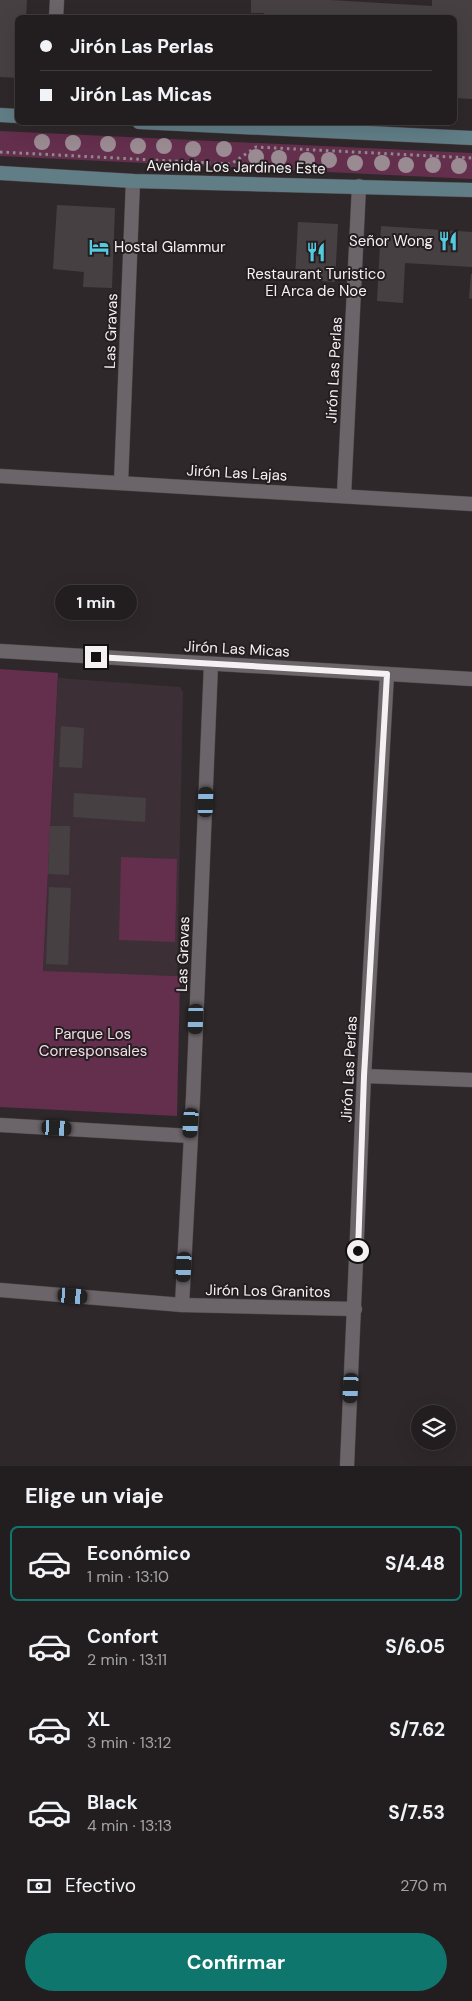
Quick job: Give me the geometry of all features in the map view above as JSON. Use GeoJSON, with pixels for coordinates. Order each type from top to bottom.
{"type":"FeatureCollection","features":[{"type":"Feature","properties":{"kind":"main road"},"geometry":{"type":"LineString","coordinates":[[0,116],[15,116]]}},
{"type":"Feature","properties":{"kind":"main road"},"geometry":{"type":"LineString","coordinates":[[201,125],[472,138]]}},
{"type":"Feature","properties":{"kind":"main road","name":"Avenida Los Jardines Este"},"geometry":{"type":"LineString","coordinates":[[0,173],[134,181],[472,190]]}},
{"type":"Feature","properties":{"kind":"street"},"geometry":{"type":"LineString","coordinates":[[56,15],[57,0]]}},
{"type":"Feature","properties":{"kind":"street","name":"Las Gravas"},"geometry":{"type":"LineString","coordinates":[[121,482],[134,181]]}},
{"type":"Feature","properties":{"kind":"street","name":"Jirón Las Perlas"},"geometry":{"type":"LineString","coordinates":[[344,496],[359,186]]}},
{"type":"Feature","properties":{"kind":"street","name":"Jirón Las Lajas"},"geometry":{"type":"LineString","coordinates":[[0,476],[472,504]]}},
{"type":"Feature","properties":{"kind":"street","name":"Jirón Las Micas"},"geometry":{"type":"LineString","coordinates":[[0,651],[472,680]]}},
{"type":"Feature","properties":{"kind":"street","name":"Las Gravas"},"geometry":{"type":"LineString","coordinates":[[182,1305],[211,664]]}},
{"type":"Feature","properties":{"kind":"street","name":"Jirón Las Perlas"},"geometry":{"type":"LineString","coordinates":[[347,1466],[364,1076],[387,674]]}},
{"type":"Feature","properties":{"kind":"street"},"geometry":{"type":"LineString","coordinates":[[364,1076],[472,1080]]}},
{"type":"Feature","properties":{"kind":"street"},"geometry":{"type":"LineString","coordinates":[[0,1125],[190,1136]]}},
{"type":"Feature","properties":{"kind":"street","name":"Jirón Los Granitos"},"geometry":{"type":"LineString","coordinates":[[0,1290],[182,1305],[355,1309]]}},
{"type":"Feature","properties":{"kind":"path"},"geometry":{"type":"LineString","coordinates":[[0,152],[231,164],[256,148],[472,158]]}},
{"type":"Feature","properties":{"kind":"shaded area"},"geometry":{"type":"Polygon","coordinates":[[[58,678],[180,687],[183,692],[177,976],[43,972],[58,678]]]}},
{"type":"Feature","properties":{"kind":"green space"},"geometry":{"type":"Polygon","coordinates":[[[0,131],[472,153],[472,179],[0,156],[0,131]]]}},
{"type":"Feature","properties":{"kind":"green space","name":"Parque Los Corresponsales"},"geometry":{"type":"Polygon","coordinates":[[[0,669],[58,673],[43,971],[177,976],[180,979],[177,1116],[0,1107],[0,669]]]}},
{"type":"Feature","properties":{"kind":"green space"},"geometry":{"type":"Polygon","coordinates":[[[121,857],[177,859],[175,942],[119,940],[121,857]]]}},
{"type":"Feature","properties":{"kind":"building"},"geometry":{"type":"Polygon","coordinates":[[[0,0],[27,0],[26,15],[15,15],[15,78],[0,77],[0,0]]]}},
{"type":"Feature","properties":{"kind":"building"},"geometry":{"type":"Polygon","coordinates":[[[251,0],[330,0],[432,6],[432,0],[472,0],[472,99],[457,98],[457,15],[264,15],[264,13],[251,13],[251,0]]]}},
{"type":"Feature","properties":{"kind":"building"},"geometry":{"type":"Polygon","coordinates":[[[57,205],[115,208],[112,288],[83,287],[84,272],[53,269],[57,205]]]}},
{"type":"Feature","properties":{"kind":"building","name":"Restaurant Turistico El Arca de Noe"},"geometry":{"type":"Polygon","coordinates":[[[298,222],[338,224],[335,282],[295,279],[298,222]]]}},
{"type":"Feature","properties":{"kind":"building"},"geometry":{"type":"Polygon","coordinates":[[[381,226],[472,232],[472,267],[405,263],[403,303],[377,301],[381,226]]]}},
{"type":"Feature","properties":{"kind":"building"},"geometry":{"type":"Polygon","coordinates":[[[472,274],[472,299],[469,298],[472,274]]]}},
{"type":"Feature","properties":{"kind":"building"},"geometry":{"type":"Polygon","coordinates":[[[61,726],[84,728],[82,768],[59,767],[61,726]]]}},
{"type":"Feature","properties":{"kind":"building"},"geometry":{"type":"Polygon","coordinates":[[[74,793],[146,798],[145,822],[73,817],[74,793]]]}},
{"type":"Feature","properties":{"kind":"building"},"geometry":{"type":"Polygon","coordinates":[[[50,826],[70,826],[69,875],[48,874],[50,826]]]}},
{"type":"Feature","properties":{"kind":"building"},"geometry":{"type":"Polygon","coordinates":[[[49,887],[71,888],[68,965],[46,964],[49,887]]]}},
{"type":"Feature","properties":{"kind":"place","name":"Señor Wong"},"geometry":{"type":"Point","coordinates":[448,241]}},
{"type":"Feature","properties":{"kind":"place","name":"Hostal Glammur"},"geometry":{"type":"Point","coordinates":[99,247]}},
{"type":"Feature","properties":{"kind":"place","name":"Restaurant Turistico El Arca de Noe"},"geometry":{"type":"Point","coordinates":[316,252]}},
{"type":"Feature","properties":{"kind":"route"},"geometry":{"type":"LineString","coordinates":[[96,657],[387,674],[364,1076],[358,1251]]}}]}
